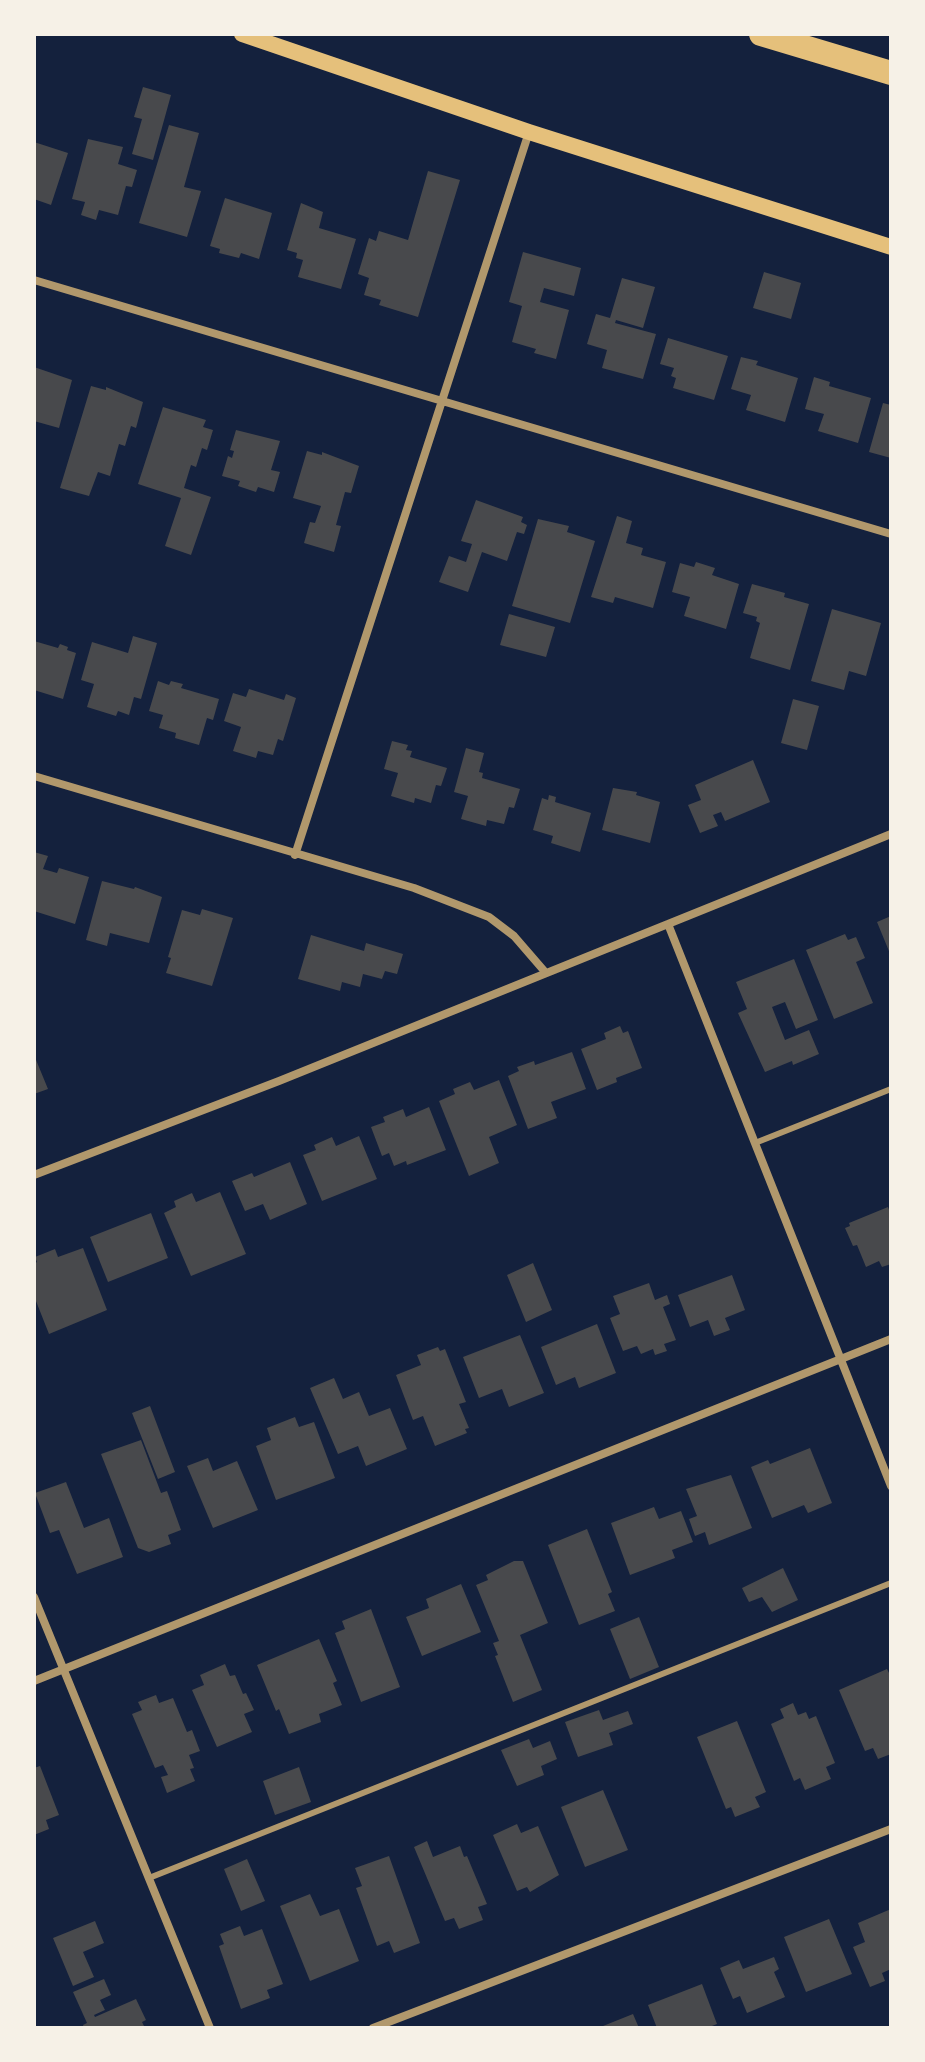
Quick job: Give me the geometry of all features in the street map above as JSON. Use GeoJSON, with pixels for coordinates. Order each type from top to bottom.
{"type":"FeatureCollection","features":[{"type":"Feature","properties":{"kind":"highway"},"geometry":{"type":"LineString","coordinates":[[761,34],[891,73]]}},
{"type":"Feature","properties":{"kind":"main road"},"geometry":{"type":"LineString","coordinates":[[242,34],[529,132],[891,247]]}},
{"type":"Feature","properties":{"kind":"street"},"geometry":{"type":"LineString","coordinates":[[295,855],[529,132]]}},
{"type":"Feature","properties":{"kind":"street"},"geometry":{"type":"LineString","coordinates":[[34,280],[891,534]]}},
{"type":"Feature","properties":{"kind":"street"},"geometry":{"type":"LineString","coordinates":[[34,776],[414,888],[489,917],[514,936],[546,973]]}},
{"type":"Feature","properties":{"kind":"street"},"geometry":{"type":"LineString","coordinates":[[34,1175],[279,1081],[891,834]]}},
{"type":"Feature","properties":{"kind":"street"},"geometry":{"type":"LineString","coordinates":[[668,924],[891,1486]]}},
{"type":"Feature","properties":{"kind":"street"},"geometry":{"type":"LineString","coordinates":[[34,1681],[891,1339]]}},
{"type":"Feature","properties":{"kind":"street"},"geometry":{"type":"LineString","coordinates":[[34,1597],[210,2028]]}},
{"type":"Feature","properties":{"kind":"street"},"geometry":{"type":"LineString","coordinates":[[373,2028],[891,1829]]}},
{"type":"Feature","properties":{"kind":"lane"},"geometry":{"type":"LineString","coordinates":[[755,1143],[891,1089]]}},
{"type":"Feature","properties":{"kind":"lane"},"geometry":{"type":"LineString","coordinates":[[149,1878],[891,1583]]}},
{"type":"Feature","properties":{"kind":"building"},"geometry":{"type":"Polygon","coordinates":[[[143,87],[171,95],[153,160],[132,154],[142,119],[134,117],[143,87]]]}},
{"type":"Feature","properties":{"kind":"building"},"geometry":{"type":"Polygon","coordinates":[[[169,125],[199,133],[184,187],[201,191],[187,237],[139,223],[169,125]]]}},
{"type":"Feature","properties":{"kind":"building"},"geometry":{"type":"Polygon","coordinates":[[[88,139],[123,147],[118,164],[137,170],[132,187],[126,186],[118,215],[99,210],[96,220],[81,215],[85,202],[72,199],[88,139]]]}},
{"type":"Feature","properties":{"kind":"building"},"geometry":{"type":"Polygon","coordinates":[[[34,142],[68,153],[51,205],[34,199],[34,142]]]}},
{"type":"Feature","properties":{"kind":"building"},"geometry":{"type":"Polygon","coordinates":[[[428,171],[460,180],[418,317],[379,305],[381,300],[364,295],[369,278],[358,274],[369,238],[376,241],[379,231],[408,240],[428,171]]]}},
{"type":"Feature","properties":{"kind":"building"},"geometry":{"type":"Polygon","coordinates":[[[225,198],[272,213],[259,259],[241,253],[239,258],[219,253],[220,249],[210,246],[225,198]]]}},
{"type":"Feature","properties":{"kind":"building"},"geometry":{"type":"Polygon","coordinates":[[[301,203],[323,212],[319,228],[356,239],[341,289],[298,277],[303,260],[296,258],[297,253],[287,250],[301,203]]]}},
{"type":"Feature","properties":{"kind":"building"},"geometry":{"type":"Polygon","coordinates":[[[523,252],[581,268],[574,296],[544,288],[540,302],[569,310],[556,359],[512,342],[522,306],[509,302],[523,252]]]}},
{"type":"Feature","properties":{"kind":"building"},"geometry":{"type":"Polygon","coordinates":[[[764,272],[801,283],[791,319],[753,308],[764,272]]]}},
{"type":"Feature","properties":{"kind":"building"},"geometry":{"type":"Polygon","coordinates":[[[622,278],[655,287],[643,328],[616,320],[615,323],[656,334],[643,379],[602,368],[607,350],[587,344],[596,314],[610,318],[622,278]]]}},
{"type":"Feature","properties":{"kind":"building"},"geometry":{"type":"Polygon","coordinates":[[[668,338],[728,356],[714,400],[673,388],[676,378],[671,376],[674,368],[660,364],[668,338]]]}},
{"type":"Feature","properties":{"kind":"building"},"geometry":{"type":"Polygon","coordinates":[[[741,357],[798,378],[785,422],[746,410],[751,395],[731,389],[741,357]]]}},
{"type":"Feature","properties":{"kind":"building"},"geometry":{"type":"Polygon","coordinates":[[[34,367],[72,380],[59,428],[34,421],[34,367]]]}},
{"type":"Feature","properties":{"kind":"building"},"geometry":{"type":"Polygon","coordinates":[[[814,377],[830,382],[829,386],[871,398],[858,443],[818,431],[824,414],[805,409],[814,377]]]}},
{"type":"Feature","properties":{"kind":"building"},"geometry":{"type":"Polygon","coordinates":[[[91,386],[106,390],[106,387],[143,402],[136,428],[131,426],[125,446],[119,444],[110,476],[98,472],[89,496],[60,488],[91,386]]]}},
{"type":"Feature","properties":{"kind":"building"},"geometry":{"type":"Polygon","coordinates":[[[883,403],[891,405],[891,458],[869,452],[883,403]]]}},
{"type":"Feature","properties":{"kind":"building"},"geometry":{"type":"Polygon","coordinates":[[[163,407],[206,420],[203,427],[213,430],[207,450],[202,448],[196,467],[191,465],[184,488],[211,497],[191,555],[165,546],[181,498],[138,484],[163,407]]]}},
{"type":"Feature","properties":{"kind":"building"},"geometry":{"type":"Polygon","coordinates":[[[236,430],[280,441],[271,470],[280,472],[274,492],[258,487],[256,492],[238,486],[240,481],[222,476],[228,456],[232,458],[234,451],[230,450],[236,430]]]}},
{"type":"Feature","properties":{"kind":"building"},"geometry":{"type":"Polygon","coordinates":[[[307,451],[322,455],[322,452],[359,466],[351,493],[345,492],[336,525],[341,526],[334,552],[304,543],[310,522],[315,523],[321,506],[293,498],[307,451]]]}},
{"type":"Feature","properties":{"kind":"building"},"geometry":{"type":"Polygon","coordinates":[[[476,500],[523,517],[521,522],[527,525],[524,534],[517,532],[507,561],[482,552],[468,592],[439,582],[449,556],[466,562],[472,544],[461,541],[476,500]]]}},
{"type":"Feature","properties":{"kind":"building"},"geometry":{"type":"Polygon","coordinates":[[[617,516],[632,521],[626,543],[643,548],[641,555],[666,562],[653,608],[615,597],[613,603],[591,597],[617,516]]]}},
{"type":"Feature","properties":{"kind":"building"},"geometry":{"type":"Polygon","coordinates":[[[538,519],[569,526],[567,532],[595,541],[570,623],[512,606],[538,519]]]}},
{"type":"Feature","properties":{"kind":"building"},"geometry":{"type":"Polygon","coordinates":[[[696,562],[715,568],[712,575],[739,584],[726,629],[684,616],[690,597],[672,592],[680,563],[694,567],[696,562]]]}},
{"type":"Feature","properties":{"kind":"building"},"geometry":{"type":"Polygon","coordinates":[[[752,584],[785,593],[784,597],[809,604],[790,670],[750,658],[760,623],[756,621],[757,617],[743,613],[752,584]]]}},
{"type":"Feature","properties":{"kind":"building"},"geometry":{"type":"Polygon","coordinates":[[[832,609],[881,623],[866,676],[849,671],[844,690],[811,681],[832,609]]]}},
{"type":"Feature","properties":{"kind":"building"},"geometry":{"type":"Polygon","coordinates":[[[509,614],[555,627],[546,657],[500,645],[509,614]]]}},
{"type":"Feature","properties":{"kind":"building"},"geometry":{"type":"Polygon","coordinates":[[[133,636],[157,643],[141,699],[134,697],[129,715],[118,711],[116,716],[87,707],[94,684],[81,680],[92,642],[128,653],[133,636]]]}},
{"type":"Feature","properties":{"kind":"building"},"geometry":{"type":"Polygon","coordinates":[[[34,641],[58,648],[60,644],[76,653],[63,699],[34,690],[34,641]]]}},
{"type":"Feature","properties":{"kind":"building"},"geometry":{"type":"Polygon","coordinates":[[[158,681],[169,685],[171,681],[183,684],[181,688],[219,699],[213,720],[207,718],[199,745],[175,738],[176,733],[159,728],[163,715],[149,711],[158,681]]]}},
{"type":"Feature","properties":{"kind":"building"},"geometry":{"type":"Polygon","coordinates":[[[249,689],[284,700],[286,694],[296,698],[283,741],[278,739],[273,755],[258,751],[256,758],[233,751],[241,727],[224,721],[233,693],[246,697],[249,689]]]}},
{"type":"Feature","properties":{"kind":"building"},"geometry":{"type":"Polygon","coordinates":[[[793,699],[819,706],[807,750],[781,743],[793,699]]]}},
{"type":"Feature","properties":{"kind":"building"},"geometry":{"type":"Polygon","coordinates":[[[392,741],[408,745],[406,750],[412,751],[410,757],[447,768],[441,786],[436,785],[431,803],[415,798],[414,803],[391,796],[398,773],[384,769],[392,741]]]}},
{"type":"Feature","properties":{"kind":"building"},"geometry":{"type":"Polygon","coordinates":[[[466,748],[484,753],[479,772],[483,773],[482,778],[520,789],[514,808],[509,807],[504,824],[487,820],[486,826],[461,819],[468,796],[454,792],[466,748]]]}},
{"type":"Feature","properties":{"kind":"building"},"geometry":{"type":"Polygon","coordinates":[[[753,760],[770,802],[725,821],[721,812],[713,815],[718,826],[700,833],[688,805],[701,800],[695,785],[753,760]]]}},
{"type":"Feature","properties":{"kind":"building"},"geometry":{"type":"Polygon","coordinates":[[[613,788],[637,792],[636,795],[660,802],[650,843],[602,830],[613,788]]]}},
{"type":"Feature","properties":{"kind":"building"},"geometry":{"type":"Polygon","coordinates":[[[549,795],[556,797],[555,802],[591,813],[580,852],[551,843],[553,836],[533,830],[542,798],[548,800],[549,795]]]}},
{"type":"Feature","properties":{"kind":"building"},"geometry":{"type":"Polygon","coordinates":[[[34,852],[48,856],[43,869],[57,873],[59,868],[89,877],[75,924],[34,911],[34,852]]]}},
{"type":"Feature","properties":{"kind":"building"},"geometry":{"type":"Polygon","coordinates":[[[102,881],[135,887],[162,897],[149,943],[110,933],[107,946],[86,940],[102,881]]]}},
{"type":"Feature","properties":{"kind":"building"},"geometry":{"type":"Polygon","coordinates":[[[202,909],[233,918],[212,986],[166,973],[182,910],[200,915],[202,909]]]}},
{"type":"Feature","properties":{"kind":"building"},"geometry":{"type":"Polygon","coordinates":[[[891,916],[891,956],[877,922],[891,916]]]}},
{"type":"Feature","properties":{"kind":"building"},"geometry":{"type":"Polygon","coordinates":[[[845,934],[848,940],[856,937],[865,958],[856,962],[873,1003],[834,1019],[806,950],[845,934]]]}},
{"type":"Feature","properties":{"kind":"building"},"geometry":{"type":"Polygon","coordinates":[[[311,935],[364,951],[366,943],[403,954],[397,974],[385,971],[382,979],[363,974],[360,987],[342,982],[340,991],[298,979],[311,935]]]}},
{"type":"Feature","properties":{"kind":"building"},"geometry":{"type":"Polygon","coordinates":[[[794,959],[818,1020],[796,1029],[785,1002],[772,1007],[785,1040],[809,1030],[819,1054],[765,1072],[738,1013],[747,1009],[736,982],[794,959]]]}},
{"type":"Feature","properties":{"kind":"building"},"geometry":{"type":"Polygon","coordinates":[[[620,1026],[623,1033],[628,1031],[642,1068],[616,1078],[617,1082],[597,1090],[581,1049],[606,1039],[604,1033],[620,1026]]]}},
{"type":"Feature","properties":{"kind":"building"},"geometry":{"type":"Polygon","coordinates":[[[572,1052],[586,1089],[551,1102],[557,1118],[528,1129],[508,1076],[519,1071],[517,1067],[534,1061],[535,1065],[572,1052]]]}},
{"type":"Feature","properties":{"kind":"building"},"geometry":{"type":"Polygon","coordinates":[[[34,1055],[48,1089],[34,1094],[34,1055]]]}},
{"type":"Feature","properties":{"kind":"building"},"geometry":{"type":"Polygon","coordinates":[[[499,1080],[517,1125],[489,1137],[499,1163],[469,1176],[439,1101],[455,1094],[453,1089],[470,1082],[474,1090],[499,1080]]]}},
{"type":"Feature","properties":{"kind":"building"},"geometry":{"type":"Polygon","coordinates":[[[429,1107],[446,1150],[407,1165],[406,1161],[394,1166],[389,1153],[382,1156],[371,1127],[385,1122],[383,1117],[403,1109],[406,1117],[429,1107]]]}},
{"type":"Feature","properties":{"kind":"building"},"geometry":{"type":"Polygon","coordinates":[[[359,1136],[377,1179],[322,1201],[303,1155],[316,1150],[314,1145],[332,1137],[336,1146],[359,1136]]]}},
{"type":"Feature","properties":{"kind":"building"},"geometry":{"type":"Polygon","coordinates":[[[290,1162],[307,1204],[270,1220],[263,1204],[245,1211],[232,1181],[252,1173],[254,1177],[290,1162]]]}},
{"type":"Feature","properties":{"kind":"building"},"geometry":{"type":"Polygon","coordinates":[[[220,1192],[246,1254],[191,1276],[164,1213],[176,1207],[174,1201],[192,1193],[196,1202],[220,1192]]]}},
{"type":"Feature","properties":{"kind":"building"},"geometry":{"type":"Polygon","coordinates":[[[888,1207],[891,1215],[891,1264],[882,1267],[879,1261],[866,1267],[857,1245],[853,1246],[845,1228],[850,1226],[849,1223],[888,1207]]]}},
{"type":"Feature","properties":{"kind":"building"},"geometry":{"type":"Polygon","coordinates":[[[151,1213],[168,1258],[108,1282],[90,1237],[151,1213]]]}},
{"type":"Feature","properties":{"kind":"building"},"geometry":{"type":"Polygon","coordinates":[[[83,1248],[107,1310],[49,1334],[34,1296],[35,1257],[55,1249],[58,1257],[83,1248]]]}},
{"type":"Feature","properties":{"kind":"building"},"geometry":{"type":"Polygon","coordinates":[[[533,1263],[552,1310],[526,1322],[507,1275],[533,1263]]]}},
{"type":"Feature","properties":{"kind":"building"},"geometry":{"type":"Polygon","coordinates":[[[732,1275],[745,1310],[725,1318],[730,1330],[714,1336],[708,1320],[690,1327],[678,1295],[732,1275]]]}},
{"type":"Feature","properties":{"kind":"building"},"geometry":{"type":"Polygon","coordinates":[[[649,1283],[655,1300],[667,1295],[670,1304],[663,1307],[676,1340],[664,1344],[667,1351],[655,1355],[653,1349],[641,1354],[637,1346],[623,1351],[610,1318],[620,1314],[613,1296],[649,1283]]]}},
{"type":"Feature","properties":{"kind":"building"},"geometry":{"type":"Polygon","coordinates":[[[597,1324],[616,1373],[579,1388],[575,1377],[556,1385],[541,1347],[597,1324]]]}},
{"type":"Feature","properties":{"kind":"building"},"geometry":{"type":"Polygon","coordinates":[[[520,1335],[544,1393],[509,1407],[502,1389],[479,1398],[463,1357],[520,1335]]]}},
{"type":"Feature","properties":{"kind":"building"},"geometry":{"type":"Polygon","coordinates":[[[438,1347],[440,1351],[445,1349],[466,1402],[459,1404],[469,1428],[465,1429],[467,1433],[435,1446],[423,1416],[413,1420],[396,1375],[421,1365],[417,1355],[438,1347]]]}},
{"type":"Feature","properties":{"kind":"building"},"geometry":{"type":"Polygon","coordinates":[[[334,1378],[343,1399],[359,1392],[369,1416],[390,1408],[407,1449],[366,1466],[358,1446],[338,1454],[310,1388],[334,1378]]]}},
{"type":"Feature","properties":{"kind":"building"},"geometry":{"type":"Polygon","coordinates":[[[150,1406],[175,1472],[158,1479],[132,1413],[150,1406]]]}},
{"type":"Feature","properties":{"kind":"building"},"geometry":{"type":"Polygon","coordinates":[[[295,1417],[299,1427],[314,1422],[335,1478],[276,1500],[256,1446],[271,1440],[267,1428],[295,1417]]]}},
{"type":"Feature","properties":{"kind":"building"},"geometry":{"type":"Polygon","coordinates":[[[141,1440],[161,1493],[167,1491],[181,1530],[168,1535],[171,1544],[149,1552],[138,1548],[101,1454],[141,1440]]]}},
{"type":"Feature","properties":{"kind":"building"},"geometry":{"type":"Polygon","coordinates":[[[810,1448],[832,1503],[808,1513],[804,1505],[772,1518],[751,1467],[768,1460],[770,1464],[810,1448]]]}},
{"type":"Feature","properties":{"kind":"building"},"geometry":{"type":"Polygon","coordinates":[[[208,1458],[213,1471],[237,1461],[258,1510],[213,1528],[187,1466],[208,1458]]]}},
{"type":"Feature","properties":{"kind":"building"},"geometry":{"type":"Polygon","coordinates":[[[731,1475],[752,1528],[709,1545],[705,1532],[695,1536],[689,1519],[697,1516],[686,1489],[731,1475]]]}},
{"type":"Feature","properties":{"kind":"building"},"geometry":{"type":"Polygon","coordinates":[[[66,1482],[84,1528],[109,1518],[123,1557],[77,1574],[59,1530],[50,1533],[35,1493],[66,1482]]]}},
{"type":"Feature","properties":{"kind":"building"},"geometry":{"type":"Polygon","coordinates":[[[654,1507],[659,1519],[681,1511],[693,1542],[672,1550],[675,1558],[630,1575],[611,1523],[654,1507]]]}},
{"type":"Feature","properties":{"kind":"building"},"geometry":{"type":"Polygon","coordinates":[[[587,1529],[612,1592],[608,1594],[615,1611],[579,1625],[548,1545],[587,1529]]]}},
{"type":"Feature","properties":{"kind":"building"},"geometry":{"type":"Polygon","coordinates":[[[514,1561],[523,1561],[548,1623],[520,1635],[542,1690],[513,1702],[495,1656],[498,1655],[493,1643],[499,1641],[476,1585],[488,1580],[486,1575],[514,1561]]]}},
{"type":"Feature","properties":{"kind":"building"},"geometry":{"type":"Polygon","coordinates":[[[783,1568],[798,1600],[772,1612],[762,1597],[749,1602],[742,1588],[783,1568]]]}},
{"type":"Feature","properties":{"kind":"building"},"geometry":{"type":"Polygon","coordinates":[[[461,1584],[481,1632],[422,1656],[406,1617],[429,1608],[426,1599],[461,1584]]]}},
{"type":"Feature","properties":{"kind":"building"},"geometry":{"type":"Polygon","coordinates":[[[371,1609],[400,1687],[361,1702],[335,1633],[345,1629],[342,1621],[371,1609]]]}},
{"type":"Feature","properties":{"kind":"building"},"geometry":{"type":"Polygon","coordinates":[[[639,1617],[659,1667],[630,1679],[610,1629],[639,1617]]]}},
{"type":"Feature","properties":{"kind":"building"},"geometry":{"type":"Polygon","coordinates":[[[319,1639],[337,1681],[333,1683],[342,1705],[319,1714],[321,1722],[289,1734],[257,1665],[319,1639]]]}},
{"type":"Feature","properties":{"kind":"building"},"geometry":{"type":"Polygon","coordinates":[[[225,1664],[230,1676],[235,1675],[254,1710],[244,1714],[252,1732],[217,1747],[192,1690],[204,1685],[200,1675],[225,1664]]]}},
{"type":"Feature","properties":{"kind":"building"},"geometry":{"type":"Polygon","coordinates":[[[887,1669],[891,1677],[891,1754],[878,1759],[873,1748],[865,1751],[839,1690],[887,1669]]]}},
{"type":"Feature","properties":{"kind":"building"},"geometry":{"type":"Polygon","coordinates":[[[156,1695],[159,1703],[173,1698],[187,1732],[192,1730],[200,1751],[189,1755],[195,1781],[167,1793],[161,1777],[168,1775],[163,1765],[155,1768],[132,1714],[142,1710],[138,1702],[156,1695]]]}},
{"type":"Feature","properties":{"kind":"building"},"geometry":{"type":"Polygon","coordinates":[[[793,1703],[798,1715],[806,1712],[809,1719],[816,1716],[835,1763],[826,1767],[831,1779],[805,1790],[800,1778],[794,1781],[771,1724],[784,1718],[780,1709],[793,1703]]]}},
{"type":"Feature","properties":{"kind":"building"},"geometry":{"type":"Polygon","coordinates":[[[599,1710],[603,1720],[628,1711],[633,1724],[609,1733],[613,1745],[578,1757],[565,1722],[599,1710]]]}},
{"type":"Feature","properties":{"kind":"building"},"geometry":{"type":"Polygon","coordinates":[[[737,1721],[766,1792],[755,1797],[760,1807],[735,1817],[731,1807],[726,1809],[697,1737],[737,1721]]]}},
{"type":"Feature","properties":{"kind":"building"},"geometry":{"type":"Polygon","coordinates":[[[529,1739],[533,1748],[550,1741],[557,1759],[541,1766],[544,1775],[517,1786],[501,1750],[529,1739]]]}},
{"type":"Feature","properties":{"kind":"building"},"geometry":{"type":"Polygon","coordinates":[[[40,1766],[59,1815],[46,1820],[49,1829],[34,1835],[34,1768],[40,1766]]]}},
{"type":"Feature","properties":{"kind":"building"},"geometry":{"type":"Polygon","coordinates":[[[299,1767],[311,1802],[275,1815],[263,1781],[299,1767]]]}},
{"type":"Feature","properties":{"kind":"building"},"geometry":{"type":"Polygon","coordinates":[[[603,1790],[628,1850],[585,1867],[561,1807],[603,1790]]]}},
{"type":"Feature","properties":{"kind":"building"},"geometry":{"type":"Polygon","coordinates":[[[517,1824],[521,1833],[538,1826],[559,1875],[530,1892],[527,1887],[517,1891],[493,1835],[517,1824]]]}},
{"type":"Feature","properties":{"kind":"building"},"geometry":{"type":"Polygon","coordinates":[[[427,1841],[433,1857],[460,1846],[487,1904],[478,1907],[483,1920],[459,1929],[454,1918],[445,1921],[414,1847],[427,1841]]]}},
{"type":"Feature","properties":{"kind":"building"},"geometry":{"type":"Polygon","coordinates":[[[389,1856],[420,1943],[394,1953],[389,1941],[377,1946],[356,1888],[362,1886],[355,1868],[389,1856]]]}},
{"type":"Feature","properties":{"kind":"building"},"geometry":{"type":"Polygon","coordinates":[[[247,1859],[265,1901],[241,1911],[224,1869],[247,1859]]]}},
{"type":"Feature","properties":{"kind":"building"},"geometry":{"type":"Polygon","coordinates":[[[310,1894],[320,1916],[339,1909],[359,1961],[310,1981],[280,1906],[310,1894]]]}},
{"type":"Feature","properties":{"kind":"building"},"geometry":{"type":"Polygon","coordinates":[[[891,1909],[891,1969],[882,1973],[885,1981],[870,1987],[853,1947],[865,1942],[858,1923],[891,1909]]]}},
{"type":"Feature","properties":{"kind":"building"},"geometry":{"type":"Polygon","coordinates":[[[829,1919],[852,1974],[806,1992],[784,1937],[829,1919]]]}},
{"type":"Feature","properties":{"kind":"building"},"geometry":{"type":"Polygon","coordinates":[[[95,1921],[104,1943],[83,1952],[94,1977],[73,1986],[53,1938],[95,1921]]]}},
{"type":"Feature","properties":{"kind":"building"},"geometry":{"type":"Polygon","coordinates":[[[240,1926],[244,1936],[262,1929],[283,1984],[267,1990],[270,1998],[241,2009],[219,1946],[224,1944],[220,1934],[240,1926]]]}},
{"type":"Feature","properties":{"kind":"building"},"geometry":{"type":"Polygon","coordinates":[[[774,1957],[779,1969],[774,1972],[785,1997],[747,2013],[740,1996],[733,1999],[720,1968],[739,1960],[743,1969],[774,1957]]]}},
{"type":"Feature","properties":{"kind":"building"},"geometry":{"type":"Polygon","coordinates":[[[104,1979],[111,1995],[100,2000],[105,2010],[95,2017],[136,1999],[146,2020],[142,2022],[145,2028],[84,2028],[83,2025],[87,2023],[73,1992],[104,1979]]]}},
{"type":"Feature","properties":{"kind":"building"},"geometry":{"type":"Polygon","coordinates":[[[702,1984],[717,2024],[707,2028],[657,2028],[648,2005],[702,1984]]]}},
{"type":"Feature","properties":{"kind":"building"},"geometry":{"type":"Polygon","coordinates":[[[633,2014],[639,2028],[598,2028],[633,2014]]]}}]}
